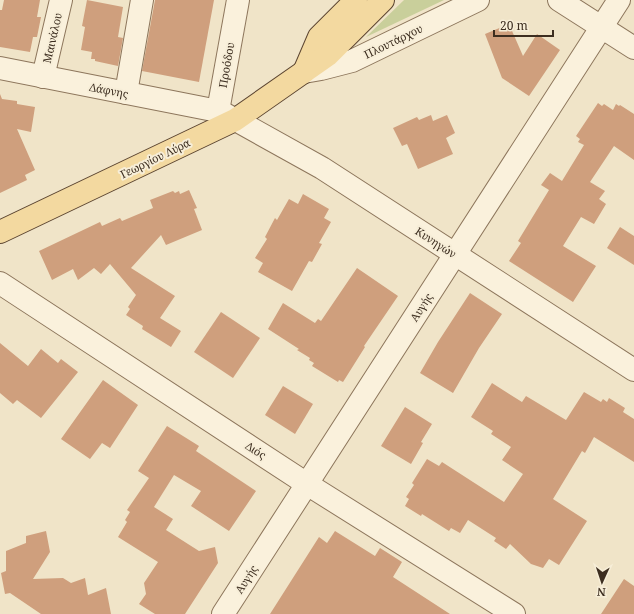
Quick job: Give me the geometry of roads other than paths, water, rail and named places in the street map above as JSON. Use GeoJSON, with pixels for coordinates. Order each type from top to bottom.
{"type":"FeatureCollection","features":[{"type":"Feature","properties":{"kind":"main road"},"geometry":{"type":"LineString","coordinates":[[304,72],[319,37],[356,0]]}},
{"type":"Feature","properties":{"kind":"main road","name":"Γεωργίου Λύρα"},"geometry":{"type":"LineString","coordinates":[[0,232],[226,116],[304,72],[328,55],[383,0]]}},
{"type":"Feature","properties":{"kind":"street","name":"Μαινάλου"},"geometry":{"type":"LineString","coordinates":[[43,77],[61,0]]}},
{"type":"Feature","properties":{"kind":"street"},"geometry":{"type":"LineString","coordinates":[[126,93],[142,0]]}},
{"type":"Feature","properties":{"kind":"street","name":"Προόδου"},"geometry":{"type":"LineString","coordinates":[[226,116],[238,0]]}},
{"type":"Feature","properties":{"kind":"street","name":"Πλουτάρχου"},"geometry":{"type":"LineString","coordinates":[[304,72],[352,61],[478,0]]}},
{"type":"Feature","properties":{"kind":"street"},"geometry":{"type":"LineString","coordinates":[[560,0],[634,48]]}},
{"type":"Feature","properties":{"kind":"street","name":"Αυγής"},"geometry":{"type":"LineString","coordinates":[[223,614],[619,0]]}},
{"type":"Feature","properties":{"kind":"street","name":"Δάφνης"},"geometry":{"type":"LineString","coordinates":[[0,68],[126,93],[226,116]]}},
{"type":"Feature","properties":{"kind":"street","name":"Κυνηγών"},"geometry":{"type":"LineString","coordinates":[[226,116],[322,168],[634,370]]}},
{"type":"Feature","properties":{"kind":"street","name":"Διός"},"geometry":{"type":"LineString","coordinates":[[0,283],[307,484],[514,614]]}}]}
